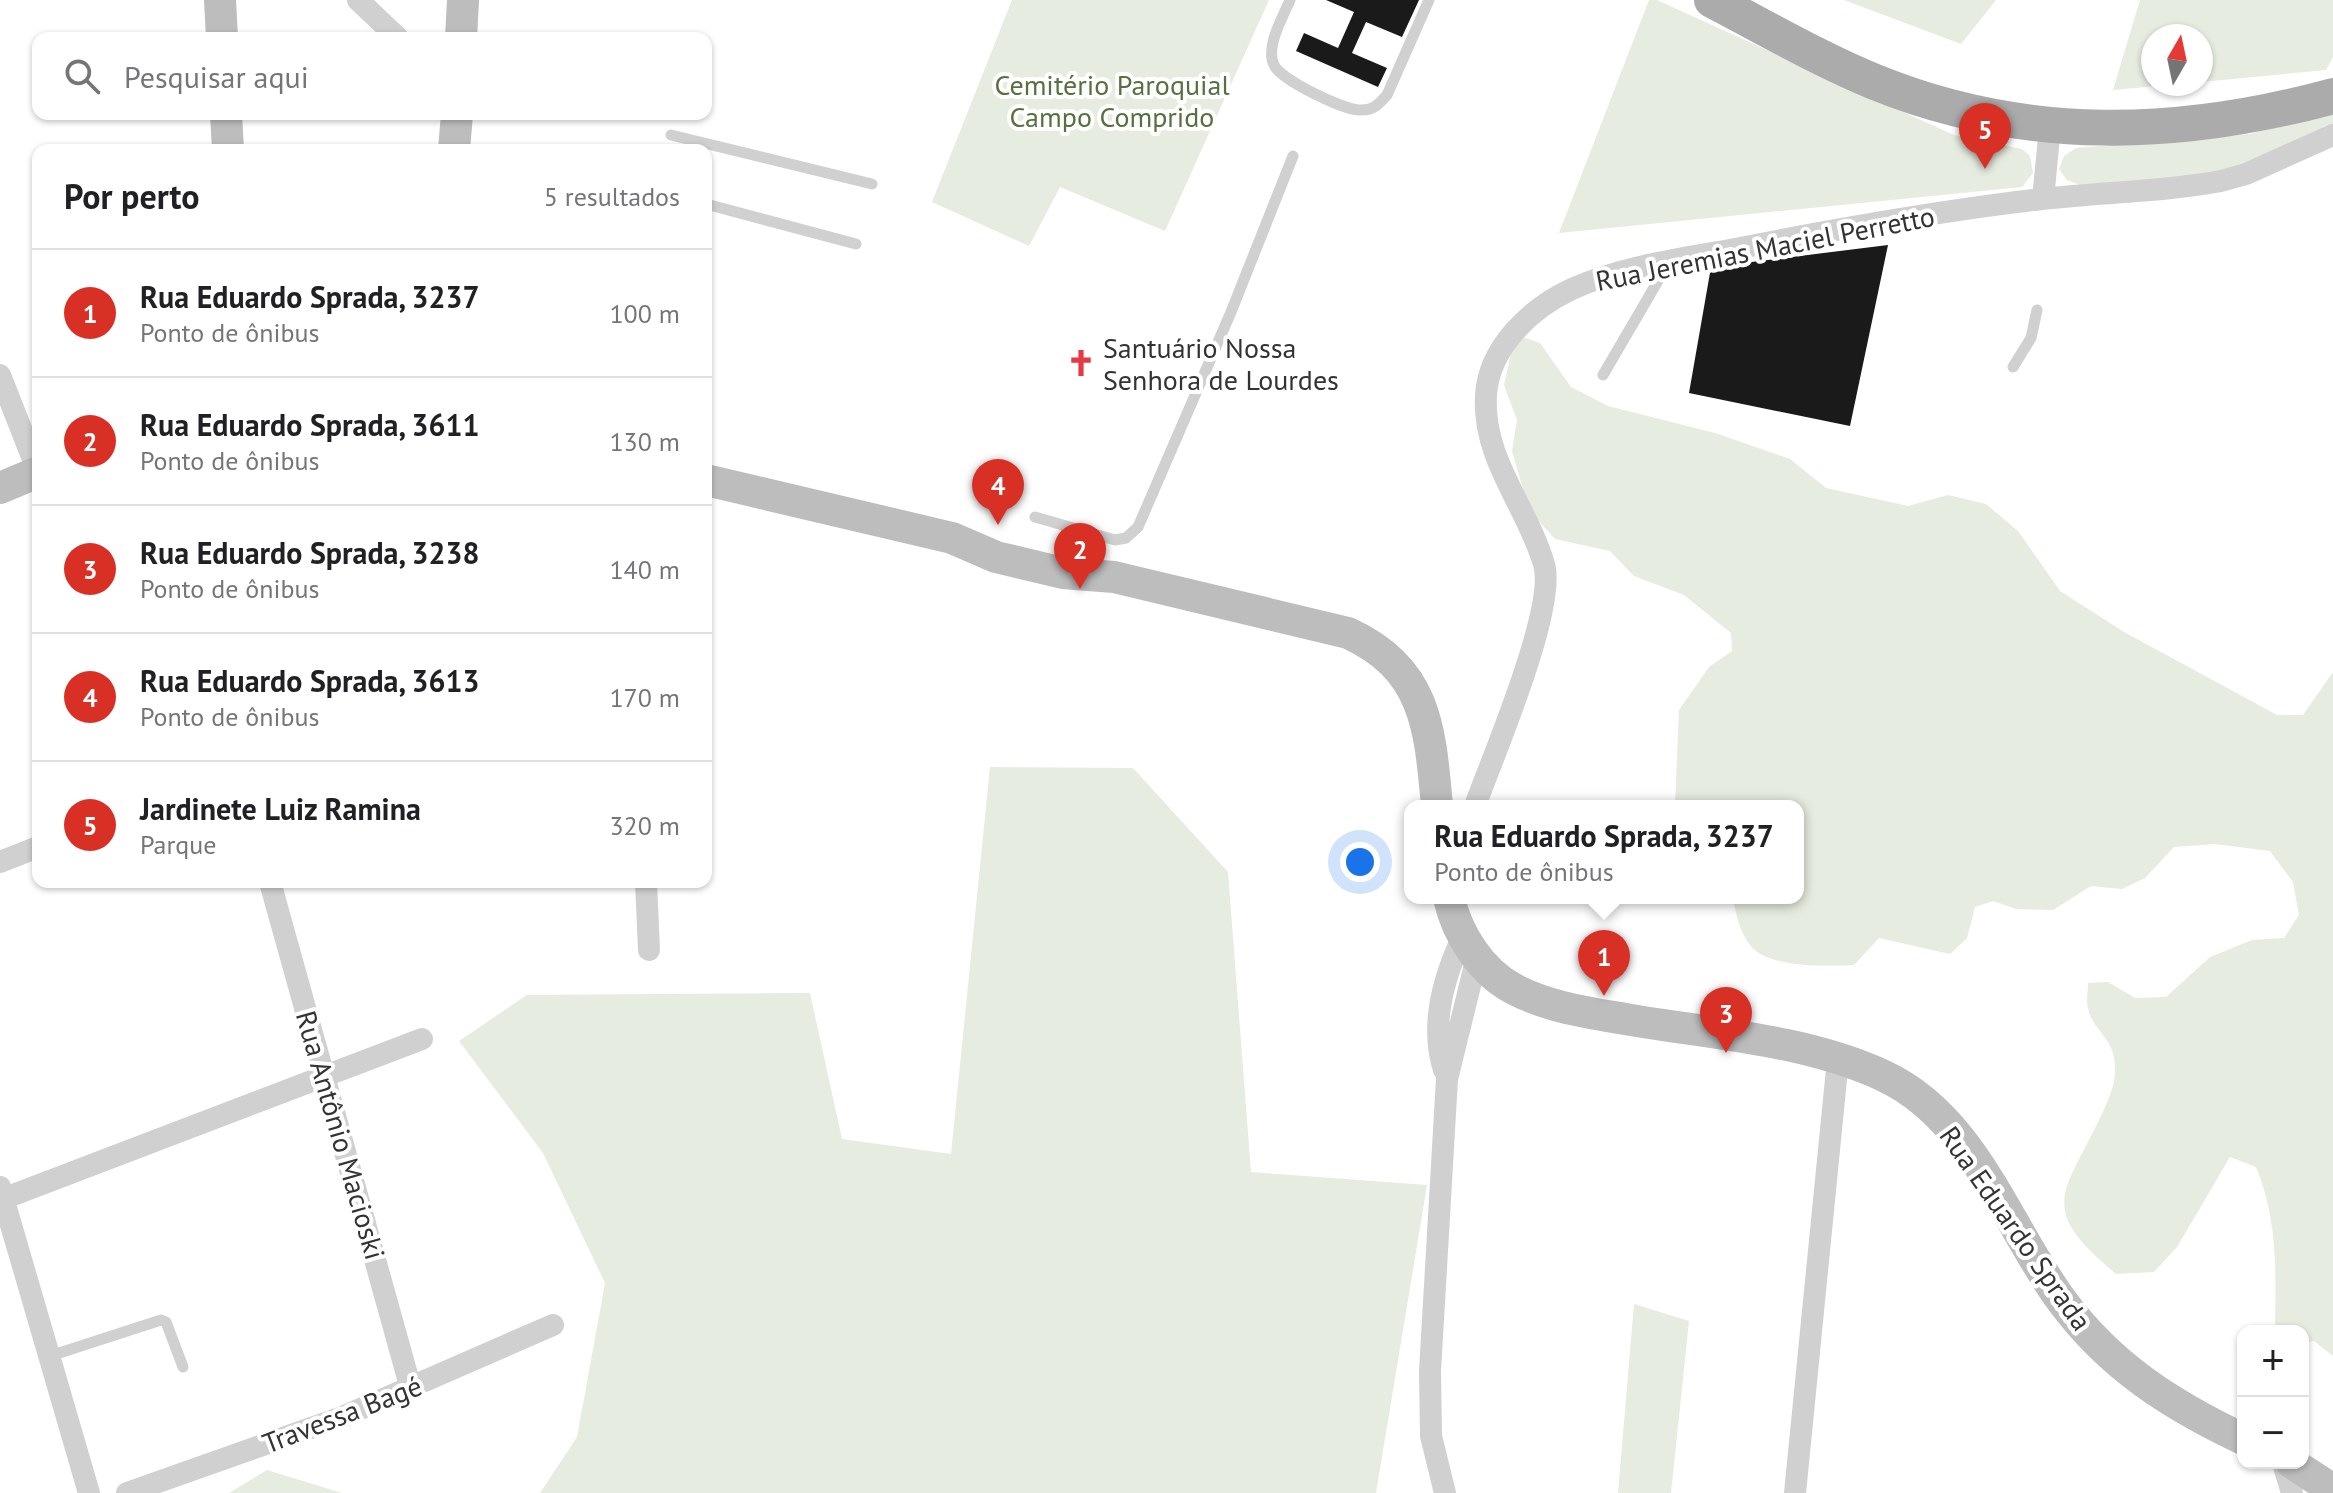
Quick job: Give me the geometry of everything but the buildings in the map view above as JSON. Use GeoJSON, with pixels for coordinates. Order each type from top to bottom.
{"type":"FeatureCollection","features":[{"type":"Feature","properties":{"kind":"main road"},"geometry":{"type":"LineString","coordinates":[[220,0],[222,32]]}},
{"type":"Feature","properties":{"kind":"main road"},"geometry":{"type":"LineString","coordinates":[[461,32],[463,0]]}},
{"type":"Feature","properties":{"kind":"main road"},"geometry":{"type":"LineString","coordinates":[[1712,0],[1839,66],[1898,90],[1975,114],[2050,127],[2115,130],[2198,125],[2283,110],[2333,96]]}},
{"type":"Feature","properties":{"kind":"main road"},"geometry":{"type":"LineString","coordinates":[[226,120],[228,144]]}},
{"type":"Feature","properties":{"kind":"main road"},"geometry":{"type":"LineString","coordinates":[[454,144],[456,120]]}},
{"type":"Feature","properties":{"kind":"main road"},"geometry":{"type":"LineString","coordinates":[[0,488],[32,475]]}},
{"type":"Feature","properties":{"kind":"main road"},"geometry":{"type":"LineString","coordinates":[[712,481],[952,538],[996,557],[1036,567],[1063,573],[1114,577],[1320,625],[1370,643],[1408,679],[1420,702],[1432,746],[1436,800]]}},
{"type":"Feature","properties":{"kind":"main road","name":"Rua Eduardo Sprada"},"geometry":{"type":"LineString","coordinates":[[1452,904],[1470,947],[1511,988],[1554,1005],[1838,1059],[1893,1080],[1939,1117],[1977,1165],[2061,1300],[2121,1365],[2172,1403],[2237,1436]]}},
{"type":"Feature","properties":{"kind":"main road"},"geometry":{"type":"LineString","coordinates":[[2301,1469],[2333,1490]]}},
{"type":"Feature","properties":{"kind":"street"},"geometry":{"type":"LineString","coordinates":[[358,0],[392,32]]}},
{"type":"Feature","properties":{"kind":"street"},"geometry":{"type":"LineString","coordinates":[[2043,199],[2050,127]]}},
{"type":"Feature","properties":{"kind":"street","name":"Rua Jeremias Maciel Perretto"},"geometry":{"type":"LineString","coordinates":[[1477,800],[1541,622],[1548,588],[1538,545],[1500,469],[1490,439],[1486,393],[1492,368],[1512,334],[1550,302],[1596,280],[1669,262],[1931,214],[2221,181],[2246,174],[2333,135]]}},
{"type":"Feature","properties":{"kind":"street"},"geometry":{"type":"LineString","coordinates":[[0,375],[32,457]]}},
{"type":"Feature","properties":{"kind":"street"},"geometry":{"type":"LineString","coordinates":[[0,862],[32,849]]}},
{"type":"Feature","properties":{"kind":"street","name":"Rua Antônio Macioski"},"geometry":{"type":"LineString","coordinates":[[272,888],[411,1389]]}},
{"type":"Feature","properties":{"kind":"street"},"geometry":{"type":"LineString","coordinates":[[646,888],[649,950]]}},
{"type":"Feature","properties":{"kind":"street"},"geometry":{"type":"LineString","coordinates":[[1445,1493],[1431,1436],[1429,1404],[1447,1079],[1470,947]]}},
{"type":"Feature","properties":{"kind":"street"},"geometry":{"type":"LineString","coordinates":[[89,1493],[1,1195],[422,1039]]}},
{"type":"Feature","properties":{"kind":"street"},"geometry":{"type":"LineString","coordinates":[[1795,1493],[1838,1059]]}},
{"type":"Feature","properties":{"kind":"street","name":"Travessa Bagé"},"geometry":{"type":"LineString","coordinates":[[127,1493],[342,1417],[553,1325]]}},
{"type":"Feature","properties":{"kind":"street"},"geometry":{"type":"LineString","coordinates":[[2285,1469],[2292,1493]]}},
{"type":"Feature","properties":{"kind":"lane"},"geometry":{"type":"LineString","coordinates":[[1290,0],[1272,47],[1272,64],[1281,75],[1348,110],[1364,111],[1376,107],[1387,95],[1429,0]]}},
{"type":"Feature","properties":{"kind":"lane"},"geometry":{"type":"LineString","coordinates":[[671,135],[708,144]]}},
{"type":"Feature","properties":{"kind":"lane"},"geometry":{"type":"LineString","coordinates":[[712,145],[872,184]]}},
{"type":"Feature","properties":{"kind":"lane"},"geometry":{"type":"LineString","coordinates":[[1035,517],[1115,540],[1126,538],[1138,527],[1293,156]]}},
{"type":"Feature","properties":{"kind":"lane"},"geometry":{"type":"LineString","coordinates":[[712,206],[856,244]]}},
{"type":"Feature","properties":{"kind":"lane"},"geometry":{"type":"LineString","coordinates":[[1603,375],[1669,262]]}},
{"type":"Feature","properties":{"kind":"lane"},"geometry":{"type":"LineString","coordinates":[[2013,367],[2031,338],[2037,310]]}},
{"type":"Feature","properties":{"kind":"lane"},"geometry":{"type":"LineString","coordinates":[[50,1356],[161,1320],[166,1322],[183,1367]]}},
{"type":"Feature","properties":{"kind":"green space","name":"Cemitério Paroquial Campo Comprido"},"geometry":{"type":"Polygon","coordinates":[[[1012,0],[1269,0],[1165,231],[1060,187],[1029,246],[932,202],[1012,0]]]}},
{"type":"Feature","properties":{"kind":"green space"},"geometry":{"type":"Polygon","coordinates":[[[1649,0],[1657,0],[1954,135],[2022,149],[2030,156],[2033,173],[2022,187],[1559,233],[1649,0]]]}},
{"type":"Feature","properties":{"kind":"green space"},"geometry":{"type":"Polygon","coordinates":[[[1844,0],[1996,0],[1961,44],[1844,0]]]}},
{"type":"Feature","properties":{"kind":"green space"},"geometry":{"type":"Polygon","coordinates":[[[2140,0],[2333,0],[2333,57],[2326,70],[2213,81],[2213,24],[2141,24],[2141,87],[2113,90],[2140,0]]]}},
{"type":"Feature","properties":{"kind":"green space"},"geometry":{"type":"Polygon","coordinates":[[[2333,111],[2333,125],[2243,167],[2209,175],[2080,185],[2067,180],[2059,169],[2064,156],[2076,148],[2250,134],[2333,111]]]}},
{"type":"Feature","properties":{"kind":"green space"},"geometry":{"type":"Polygon","coordinates":[[[1520,336],[1540,343],[1571,387],[1608,406],[1715,433],[1790,459],[1826,488],[1908,506],[1948,495],[1986,504],[2018,531],[2060,591],[2124,632],[2277,715],[2303,715],[2333,672],[2333,1356],[2314,1341],[2309,1342],[2309,1325],[2275,1325],[2272,1227],[2256,1167],[2230,1157],[2177,1247],[2154,1272],[2116,1274],[2075,1232],[2066,1216],[2064,1200],[2076,1164],[2107,1102],[2115,1073],[2114,1057],[2108,1041],[2090,1016],[2088,983],[2108,982],[2135,998],[2166,997],[2210,957],[2252,940],[2284,938],[2299,915],[2293,882],[2270,851],[2215,844],[2174,847],[2145,878],[2122,889],[2091,886],[2053,910],[2016,909],[1993,901],[1975,907],[1967,938],[1950,954],[1879,938],[1854,965],[1789,963],[1764,956],[1750,945],[1743,933],[1734,904],[1804,904],[1804,800],[1675,800],[1679,710],[1709,667],[1732,651],[1731,633],[1684,595],[1634,576],[1610,551],[1555,539],[1529,510],[1512,451],[1517,420],[1504,385],[1513,344],[1520,336]]]}},
{"type":"Feature","properties":{"kind":"green space"},"geometry":{"type":"Polygon","coordinates":[[[990,767],[1133,768],[1228,872],[1251,1172],[1427,1185],[1376,1493],[540,1493],[577,1437],[605,1283],[543,1153],[459,1041],[527,995],[810,993],[842,1139],[951,1154],[990,767]]]}},
{"type":"Feature","properties":{"kind":"green space"},"geometry":{"type":"Polygon","coordinates":[[[1634,1304],[1689,1321],[1671,1493],[1618,1493],[1634,1304]]]}},
{"type":"Feature","properties":{"kind":"green space"},"geometry":{"type":"Polygon","coordinates":[[[267,1470],[342,1493],[229,1493],[267,1470]]]}},
{"type":"Feature","properties":{"kind":"place","name":"Jardinete Luiz Ramina"},"geometry":{"type":"Point","coordinates":[1985,169]}},
{"type":"Feature","properties":{"kind":"place","name":"Santuário Nossa Senhora de Lourdes"},"geometry":{"type":"Point","coordinates":[1081,363]}},
{"type":"Feature","properties":{"kind":"place","name":"Rua Eduardo Sprada, 3613"},"geometry":{"type":"Point","coordinates":[998,525]}},
{"type":"Feature","properties":{"kind":"place","name":"Rua Eduardo Sprada, 3611"},"geometry":{"type":"Point","coordinates":[1080,589]}},
{"type":"Feature","properties":{"kind":"place","name":"Rua Eduardo Sprada, 3237"},"geometry":{"type":"Point","coordinates":[1604,996]}},
{"type":"Feature","properties":{"kind":"place","name":"Rua Eduardo Sprada, 3238"},"geometry":{"type":"Point","coordinates":[1726,1053]}}]}
